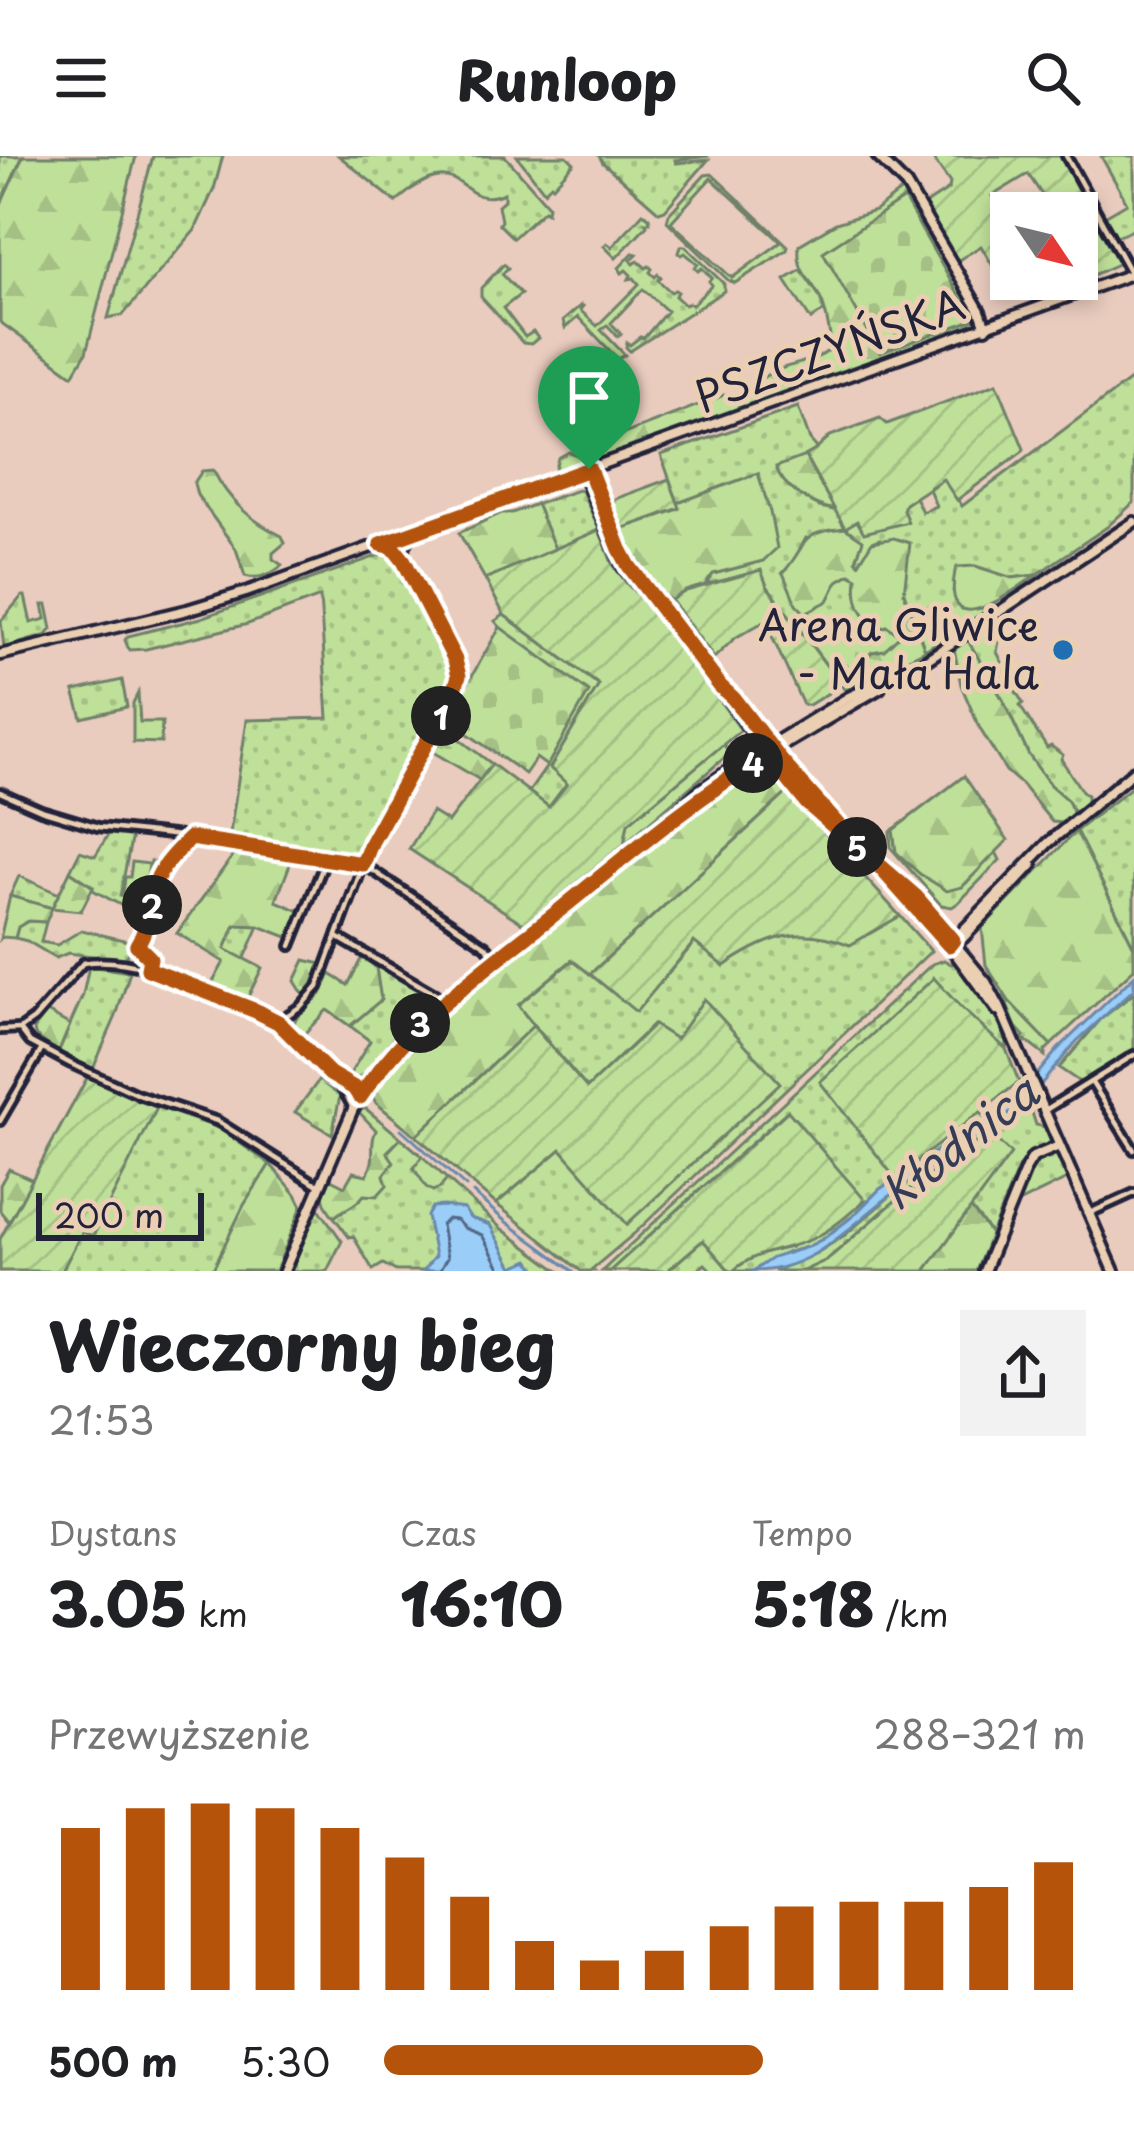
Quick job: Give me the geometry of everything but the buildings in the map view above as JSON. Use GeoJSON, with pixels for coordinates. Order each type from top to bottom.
{"type":"FeatureCollection","features":[{"type":"Feature","properties":{"kind":"street"},"geometry":{"type":"LineString","coordinates":[[877,156],[906,185],[986,328]]}},
{"type":"Feature","properties":{"kind":"street","name":"PSZCZYŃSKA"},"geometry":{"type":"LineString","coordinates":[[0,655],[207,604],[1132,273],[1066,156]]}},
{"type":"Feature","properties":{"kind":"street"},"geometry":{"type":"LineString","coordinates":[[585,470],[623,567],[664,608],[807,803],[956,939],[1010,1032]]}},
{"type":"Feature","properties":{"kind":"street"},"geometry":{"type":"LineString","coordinates":[[348,1095],[367,1087],[397,1046],[443,1002],[659,829],[698,792],[915,667],[1134,522]]}},
{"type":"Feature","properties":{"kind":"street"},"geometry":{"type":"LineString","coordinates":[[404,561],[406,545],[415,532]]}},
{"type":"Feature","properties":{"kind":"street"},"geometry":{"type":"LineString","coordinates":[[278,1022],[318,987],[371,843],[459,676],[404,561],[393,547],[381,544]]}},
{"type":"Feature","properties":{"kind":"street"},"geometry":{"type":"LineString","coordinates":[[720,686],[761,732],[769,749],[855,844]]}},
{"type":"Feature","properties":{"kind":"street"},"geometry":{"type":"LineString","coordinates":[[761,732],[787,738]]}},
{"type":"Feature","properties":{"kind":"street"},"geometry":{"type":"LineString","coordinates":[[782,762],[787,738]]}},
{"type":"Feature","properties":{"kind":"street"},"geometry":{"type":"LineString","coordinates":[[956,939],[1051,840],[1134,771]]}},
{"type":"Feature","properties":{"kind":"street"},"geometry":{"type":"LineString","coordinates":[[0,791],[41,810],[98,826],[363,864],[497,958]]}},
{"type":"Feature","properties":{"kind":"street"},"geometry":{"type":"LineString","coordinates":[[148,969],[150,958],[137,945],[148,924],[158,878],[190,838]]}},
{"type":"Feature","properties":{"kind":"street"},"geometry":{"type":"LineString","coordinates":[[291,946],[326,859]]}},
{"type":"Feature","properties":{"kind":"street"},"geometry":{"type":"LineString","coordinates":[[879,866],[952,933],[995,996],[1114,1271]]}},
{"type":"Feature","properties":{"kind":"street"},"geometry":{"type":"LineString","coordinates":[[337,937],[443,1002]]}},
{"type":"Feature","properties":{"kind":"street"},"geometry":{"type":"LineString","coordinates":[[0,1030],[20,1029],[34,1019],[80,965],[92,961],[148,969],[278,1022],[330,1074],[348,1095],[352,1108]]}},
{"type":"Feature","properties":{"kind":"street"},"geometry":{"type":"LineString","coordinates":[[20,1029],[42,1049],[139,1095],[218,1121],[318,1185]]}},
{"type":"Feature","properties":{"kind":"street"},"geometry":{"type":"LineString","coordinates":[[0,1121],[42,1049]]}},
{"type":"Feature","properties":{"kind":"street"},"geometry":{"type":"LineString","coordinates":[[1043,1108],[1134,1055]]}},
{"type":"Feature","properties":{"kind":"street"},"geometry":{"type":"LineString","coordinates":[[330,1074],[357,1093]]}},
{"type":"Feature","properties":{"kind":"street"},"geometry":{"type":"LineString","coordinates":[[1091,1082],[1134,1150]]}},
{"type":"Feature","properties":{"kind":"street"},"geometry":{"type":"LineString","coordinates":[[284,1271],[357,1093]]}},
{"type":"Feature","properties":{"kind":"street"},"geometry":{"type":"LineString","coordinates":[[984,1271],[1026,1168],[1034,1157],[1059,1146]]}},
{"type":"Feature","properties":{"kind":"street"},"geometry":{"type":"LineString","coordinates":[[1088,1214],[1134,1193]]}},
{"type":"Feature","properties":{"kind":"green space"},"geometry":{"type":"Polygon","coordinates":[[[0,156],[23,156],[0,206],[0,156]]]}},
{"type":"Feature","properties":{"kind":"green space"},"geometry":{"type":"Polygon","coordinates":[[[23,156],[136,156],[86,353],[73,375],[0,322],[0,206],[23,156]]]}},
{"type":"Feature","properties":{"kind":"green space"},"geometry":{"type":"Polygon","coordinates":[[[153,156],[223,156],[195,230],[123,315],[108,318],[153,156]]]}},
{"type":"Feature","properties":{"kind":"green space"},"geometry":{"type":"Polygon","coordinates":[[[339,156],[505,156],[548,205],[547,212],[513,238],[499,224],[498,205],[504,193],[483,196],[456,180],[439,177],[396,202],[339,156]]]}},
{"type":"Feature","properties":{"kind":"green space"},"geometry":{"type":"Polygon","coordinates":[[[517,156],[567,156],[574,163],[544,191],[517,156]]]}},
{"type":"Feature","properties":{"kind":"green space"},"geometry":{"type":"Polygon","coordinates":[[[599,156],[709,156],[675,160],[708,160],[659,212],[599,156]]]}},
{"type":"Feature","properties":{"kind":"green space"},"geometry":{"type":"Polygon","coordinates":[[[931,156],[1063,156],[1082,192],[1040,192],[1028,174],[999,192],[990,192],[990,261],[981,246],[957,261],[923,206],[949,189],[950,183],[931,156]]]}},
{"type":"Feature","properties":{"kind":"green space"},"geometry":{"type":"Polygon","coordinates":[[[1101,156],[1134,156],[1134,229],[1115,237],[1103,217],[1127,203],[1101,156]]]}},
{"type":"Feature","properties":{"kind":"green space"},"geometry":{"type":"Polygon","coordinates":[[[712,174],[788,246],[735,283],[667,221],[705,175],[712,174]],[[711,178],[671,222],[732,278],[781,242],[711,178]]]}},
{"type":"Feature","properties":{"kind":"green space"},"geometry":{"type":"Polygon","coordinates":[[[903,190],[983,325],[502,500],[554,472],[558,458],[569,452],[579,456],[724,395],[729,399],[769,374],[831,349],[825,310],[802,270],[799,245],[836,223],[875,211],[903,190]]]}},
{"type":"Feature","properties":{"kind":"green space"},"geometry":{"type":"Polygon","coordinates":[[[904,199],[973,320],[880,353],[823,252],[904,199]]]}},
{"type":"Feature","properties":{"kind":"green space"},"geometry":{"type":"Polygon","coordinates":[[[643,213],[650,222],[645,222],[616,258],[604,246],[612,247],[643,213]]]}},
{"type":"Feature","properties":{"kind":"green space"},"geometry":{"type":"Polygon","coordinates":[[[1098,222],[1120,263],[1098,273],[1098,222]]]}},
{"type":"Feature","properties":{"kind":"green space"},"geometry":{"type":"Polygon","coordinates":[[[681,246],[724,284],[724,291],[630,351],[627,342],[630,345],[644,338],[667,311],[643,289],[611,323],[621,334],[607,325],[601,330],[625,355],[603,368],[614,355],[578,317],[565,328],[563,321],[581,305],[580,310],[597,326],[639,284],[619,268],[633,253],[637,254],[631,260],[634,264],[649,266],[671,292],[678,292],[675,296],[692,305],[712,285],[712,278],[702,268],[698,271],[698,264],[685,253],[679,253],[681,246]]]}},
{"type":"Feature","properties":{"kind":"green space"},"geometry":{"type":"Polygon","coordinates":[[[504,264],[508,268],[502,274],[521,294],[503,308],[525,337],[533,332],[538,338],[531,344],[523,343],[481,297],[481,288],[504,264]]]}},
{"type":"Feature","properties":{"kind":"green space"},"geometry":{"type":"Polygon","coordinates":[[[801,270],[824,311],[811,320],[785,280],[801,270]]]}},
{"type":"Feature","properties":{"kind":"green space"},"geometry":{"type":"Polygon","coordinates":[[[1134,377],[1134,502],[1107,527],[1036,575],[1012,578],[975,566],[957,568],[953,591],[962,609],[996,604],[925,650],[880,539],[859,563],[858,551],[806,538],[783,573],[838,581],[850,574],[858,578],[887,626],[900,635],[863,673],[869,678],[845,690],[767,586],[761,571],[705,585],[713,574],[763,561],[758,474],[678,503],[661,455],[798,407],[818,449],[805,456],[819,507],[835,510],[845,527],[903,509],[915,497],[922,512],[936,506],[929,489],[944,478],[962,506],[1134,377]]]}},
{"type":"Feature","properties":{"kind":"green space"},"geometry":{"type":"Polygon","coordinates":[[[997,383],[1022,452],[957,500],[943,479],[905,504],[908,522],[864,533],[857,521],[845,528],[805,456],[830,436],[880,418],[887,424],[997,383]]]}},
{"type":"Feature","properties":{"kind":"green space"},"geometry":{"type":"Polygon","coordinates":[[[805,456],[835,510],[800,495],[780,475],[776,467],[805,456]]]}},
{"type":"Feature","properties":{"kind":"green space"},"geometry":{"type":"Polygon","coordinates":[[[213,470],[242,509],[282,536],[285,543],[273,559],[282,565],[274,571],[245,576],[236,549],[197,495],[194,483],[202,471],[213,470]]]}},
{"type":"Feature","properties":{"kind":"green space"},"geometry":{"type":"Polygon","coordinates":[[[758,473],[777,548],[763,561],[713,574],[705,585],[671,600],[662,594],[640,569],[621,529],[758,473]]]}},
{"type":"Feature","properties":{"kind":"green space"},"geometry":{"type":"Polygon","coordinates":[[[669,479],[680,508],[621,529],[609,501],[669,479]]]}},
{"type":"Feature","properties":{"kind":"green space"},"geometry":{"type":"Polygon","coordinates":[[[578,490],[599,530],[555,549],[536,504],[578,490]]]}},
{"type":"Feature","properties":{"kind":"green space"},"geometry":{"type":"Polygon","coordinates":[[[536,504],[555,549],[485,579],[459,533],[536,504]]]}},
{"type":"Feature","properties":{"kind":"green space"},"geometry":{"type":"Polygon","coordinates":[[[845,528],[863,540],[859,563],[872,542],[894,538],[910,543],[904,593],[925,650],[869,678],[862,662],[900,635],[887,626],[877,629],[866,618],[856,593],[857,578],[850,574],[838,581],[828,601],[805,613],[783,573],[811,536],[845,528]]]}},
{"type":"Feature","properties":{"kind":"green space"},"geometry":{"type":"Polygon","coordinates":[[[599,530],[612,563],[654,611],[741,730],[628,823],[624,844],[525,925],[409,849],[432,812],[448,822],[492,764],[549,807],[567,784],[550,768],[599,685],[504,615],[485,579],[599,530]]]}},
{"type":"Feature","properties":{"kind":"green space"},"geometry":{"type":"Polygon","coordinates":[[[388,552],[453,673],[448,695],[359,859],[229,840],[247,720],[328,718],[320,597],[248,624],[146,649],[129,650],[125,640],[388,552]]]}},
{"type":"Feature","properties":{"kind":"green space"},"geometry":{"type":"Polygon","coordinates":[[[975,566],[1012,578],[1036,575],[995,602],[968,610],[958,606],[955,571],[975,566]]]}},
{"type":"Feature","properties":{"kind":"green space"},"geometry":{"type":"Polygon","coordinates":[[[761,570],[767,586],[841,685],[809,705],[803,705],[765,621],[735,638],[714,658],[671,600],[686,591],[761,570]]]}},
{"type":"Feature","properties":{"kind":"green space"},"geometry":{"type":"Polygon","coordinates":[[[22,596],[31,623],[46,619],[43,605],[47,605],[52,629],[47,635],[4,648],[1,621],[22,596]]]}},
{"type":"Feature","properties":{"kind":"green space"},"geometry":{"type":"Polygon","coordinates":[[[504,615],[599,685],[550,768],[567,783],[549,807],[529,792],[547,766],[495,621],[504,615]]]}},
{"type":"Feature","properties":{"kind":"green space"},"geometry":{"type":"Polygon","coordinates":[[[988,626],[999,641],[999,664],[1023,703],[1020,706],[1047,748],[1063,755],[1061,759],[1087,795],[1087,802],[1074,814],[1028,754],[967,639],[988,626]]]}},
{"type":"Feature","properties":{"kind":"green space"},"geometry":{"type":"Polygon","coordinates":[[[500,627],[589,692],[547,766],[536,758],[525,774],[447,719],[500,627]]]}},
{"type":"Feature","properties":{"kind":"green space"},"geometry":{"type":"Polygon","coordinates":[[[967,639],[1028,754],[1068,801],[1074,814],[1062,823],[1052,822],[1006,771],[980,729],[961,685],[954,648],[967,639]]]}},
{"type":"Feature","properties":{"kind":"green space"},"geometry":{"type":"Polygon","coordinates":[[[122,680],[127,707],[82,718],[74,691],[122,680]]]}},
{"type":"Feature","properties":{"kind":"green space"},"geometry":{"type":"Polygon","coordinates":[[[138,693],[140,722],[162,722],[161,743],[133,742],[133,703],[138,693]]]}},
{"type":"Feature","properties":{"kind":"green space"},"geometry":{"type":"Polygon","coordinates":[[[441,725],[492,764],[480,780],[428,749],[441,725]]]}},
{"type":"Feature","properties":{"kind":"green space"},"geometry":{"type":"Polygon","coordinates":[[[723,744],[730,753],[624,844],[628,823],[723,744]]]}},
{"type":"Feature","properties":{"kind":"green space"},"geometry":{"type":"Polygon","coordinates":[[[748,771],[770,777],[788,792],[590,974],[572,960],[518,1005],[533,1026],[416,1136],[376,1103],[374,1091],[405,1047],[428,1025],[664,831],[748,771]]]}},
{"type":"Feature","properties":{"kind":"green space"},"geometry":{"type":"Polygon","coordinates":[[[964,776],[1008,840],[962,887],[947,891],[896,852],[893,830],[964,776]]]}},
{"type":"Feature","properties":{"kind":"green space"},"geometry":{"type":"Polygon","coordinates":[[[1134,785],[1134,947],[1076,831],[1134,785]]]}},
{"type":"Feature","properties":{"kind":"green space"},"geometry":{"type":"Polygon","coordinates":[[[788,792],[900,916],[850,945],[815,935],[784,937],[724,966],[694,942],[636,1012],[590,974],[788,792]]]}},
{"type":"Feature","properties":{"kind":"green space"},"geometry":{"type":"Polygon","coordinates":[[[893,830],[896,852],[920,874],[962,887],[996,852],[1000,860],[958,903],[941,905],[891,848],[893,830]]]}},
{"type":"Feature","properties":{"kind":"green space"},"geometry":{"type":"Polygon","coordinates":[[[1076,831],[1134,947],[1134,969],[1051,1045],[1009,1001],[986,965],[982,928],[1076,831]]]}},
{"type":"Feature","properties":{"kind":"green space"},"geometry":{"type":"Polygon","coordinates":[[[110,832],[132,835],[120,896],[145,901],[151,861],[163,863],[154,876],[148,920],[93,890],[70,871],[80,851],[95,856],[110,832]]]}},
{"type":"Feature","properties":{"kind":"green space"},"geometry":{"type":"Polygon","coordinates":[[[237,850],[292,859],[276,901],[300,911],[290,938],[259,926],[235,925],[225,949],[262,968],[245,1003],[209,989],[224,962],[177,933],[237,850]]]}},
{"type":"Feature","properties":{"kind":"green space"},"geometry":{"type":"Polygon","coordinates":[[[132,862],[149,864],[144,898],[123,895],[132,862]]]}},
{"type":"Feature","properties":{"kind":"green space"},"geometry":{"type":"Polygon","coordinates":[[[70,871],[93,887],[81,911],[52,908],[70,871]]]}},
{"type":"Feature","properties":{"kind":"green space"},"geometry":{"type":"Polygon","coordinates":[[[19,876],[59,894],[52,908],[10,896],[19,876]]]}},
{"type":"Feature","properties":{"kind":"green space"},"geometry":{"type":"Polygon","coordinates":[[[10,896],[52,908],[46,922],[28,921],[18,927],[15,938],[0,939],[10,896]]]}},
{"type":"Feature","properties":{"kind":"green space"},"geometry":{"type":"Polygon","coordinates":[[[900,916],[931,951],[594,1271],[581,1271],[496,1204],[561,1149],[628,1223],[675,1039],[653,1025],[587,1088],[517,1005],[573,960],[636,1011],[695,942],[724,966],[784,936],[815,935],[850,944],[900,916]]]}},
{"type":"Feature","properties":{"kind":"green space"},"geometry":{"type":"Polygon","coordinates":[[[28,921],[46,922],[41,942],[57,945],[82,930],[136,943],[124,960],[68,953],[56,958],[15,938],[18,927],[28,921]]]}},
{"type":"Feature","properties":{"kind":"green space"},"geometry":{"type":"Polygon","coordinates":[[[236,924],[259,926],[244,960],[225,949],[236,924]]]}},
{"type":"Feature","properties":{"kind":"green space"},"geometry":{"type":"Polygon","coordinates":[[[363,955],[435,998],[401,1028],[367,1072],[353,1081],[347,1079],[370,1041],[350,1026],[380,1000],[376,968],[363,955]]]}},
{"type":"Feature","properties":{"kind":"green space"},"geometry":{"type":"Polygon","coordinates":[[[363,955],[376,968],[381,1000],[350,1026],[327,1010],[302,1036],[293,1026],[296,1018],[321,994],[330,974],[348,985],[363,955]]]}},
{"type":"Feature","properties":{"kind":"green space"},"geometry":{"type":"Polygon","coordinates":[[[305,960],[321,964],[306,999],[295,981],[305,960]]]}},
{"type":"Feature","properties":{"kind":"green space"},"geometry":{"type":"Polygon","coordinates":[[[957,963],[988,1004],[1006,1049],[933,978],[895,1177],[979,1113],[987,1118],[880,1189],[823,1239],[753,1271],[733,1271],[753,1258],[791,1247],[787,1111],[610,1271],[602,1271],[932,964],[957,963]]]}},
{"type":"Feature","properties":{"kind":"green space"},"geometry":{"type":"Polygon","coordinates":[[[89,966],[130,972],[92,1071],[57,1054],[83,995],[89,966]]]}},
{"type":"Feature","properties":{"kind":"green space"},"geometry":{"type":"Polygon","coordinates":[[[934,978],[1006,1049],[1019,1082],[895,1178],[820,1082],[934,978]]]}},
{"type":"Feature","properties":{"kind":"green space"},"geometry":{"type":"Polygon","coordinates":[[[1134,993],[1134,1051],[1081,1083],[1059,1068],[1101,1019],[1134,993]]]}},
{"type":"Feature","properties":{"kind":"green space"},"geometry":{"type":"Polygon","coordinates":[[[1003,995],[1051,1045],[1045,1056],[1022,1038],[1003,995]]]}},
{"type":"Feature","properties":{"kind":"green space"},"geometry":{"type":"Polygon","coordinates":[[[704,999],[780,1083],[627,1224],[561,1149],[496,1204],[416,1136],[533,1026],[587,1088],[654,1025],[676,1039],[704,999]]]}},
{"type":"Feature","properties":{"kind":"green space"},"geometry":{"type":"Polygon","coordinates":[[[47,1012],[70,1025],[58,1053],[35,1035],[34,1029],[47,1012]]]}},
{"type":"Feature","properties":{"kind":"green space"},"geometry":{"type":"Polygon","coordinates":[[[88,1076],[157,1108],[93,1236],[82,1232],[62,1271],[0,1271],[0,1239],[88,1076]]]}},
{"type":"Feature","properties":{"kind":"green space"},"geometry":{"type":"Polygon","coordinates":[[[319,1080],[340,1096],[332,1134],[295,1112],[319,1080]]]}},
{"type":"Feature","properties":{"kind":"green space"},"geometry":{"type":"Polygon","coordinates":[[[137,1097],[226,1131],[270,1164],[254,1190],[274,1271],[44,1271],[137,1097]]]}},
{"type":"Feature","properties":{"kind":"green space"},"geometry":{"type":"Polygon","coordinates":[[[1028,1100],[1036,1125],[1046,1127],[1051,1142],[1019,1166],[991,1234],[970,1207],[1010,1155],[988,1134],[902,1195],[827,1260],[803,1271],[774,1271],[845,1235],[895,1192],[1028,1100]]]}},
{"type":"Feature","properties":{"kind":"green space"},"geometry":{"type":"Polygon","coordinates":[[[365,1108],[401,1138],[387,1152],[394,1162],[384,1175],[387,1185],[377,1196],[364,1195],[334,1217],[324,1199],[327,1177],[345,1186],[353,1172],[367,1175],[372,1162],[376,1130],[359,1112],[365,1108]]]}},
{"type":"Feature","properties":{"kind":"green space"},"geometry":{"type":"Polygon","coordinates":[[[788,1111],[865,1200],[816,1237],[752,1258],[733,1271],[703,1240],[667,1271],[610,1271],[788,1111]]]}},
{"type":"Feature","properties":{"kind":"green space"},"geometry":{"type":"Polygon","coordinates":[[[989,1133],[1011,1154],[925,1271],[803,1271],[827,1260],[902,1195],[989,1133]]]}},
{"type":"Feature","properties":{"kind":"green space"},"geometry":{"type":"Polygon","coordinates":[[[401,1138],[422,1156],[414,1168],[440,1188],[447,1179],[502,1229],[559,1271],[513,1268],[490,1225],[470,1218],[423,1271],[396,1271],[383,1264],[373,1270],[353,1236],[334,1217],[383,1175],[387,1153],[401,1138]]]}},
{"type":"Feature","properties":{"kind":"green space"},"geometry":{"type":"Polygon","coordinates":[[[1049,1153],[1057,1156],[1069,1178],[1016,1204],[1036,1161],[1049,1153]]]}},
{"type":"Feature","properties":{"kind":"green space"},"geometry":{"type":"Polygon","coordinates":[[[422,1156],[447,1179],[440,1188],[426,1187],[414,1168],[422,1156]]]}},
{"type":"Feature","properties":{"kind":"green space"},"geometry":{"type":"Polygon","coordinates":[[[270,1164],[302,1206],[276,1271],[212,1271],[244,1205],[270,1164]]]}},
{"type":"Feature","properties":{"kind":"green space"},"geometry":{"type":"Polygon","coordinates":[[[9,1169],[33,1180],[9,1222],[0,1211],[0,1185],[9,1169]]]}},
{"type":"Feature","properties":{"kind":"green space"},"geometry":{"type":"Polygon","coordinates":[[[970,1207],[991,1234],[976,1271],[925,1271],[970,1207]]]}},
{"type":"Feature","properties":{"kind":"green space"},"geometry":{"type":"Polygon","coordinates":[[[315,1209],[342,1241],[327,1271],[289,1271],[315,1209]]]}},
{"type":"Feature","properties":{"kind":"green space"},"geometry":{"type":"Polygon","coordinates":[[[703,1240],[730,1271],[712,1271],[705,1264],[697,1271],[667,1271],[703,1240]]]}},
{"type":"Feature","properties":{"kind":"water","name":"Kłodnica"},"geometry":{"type":"Polygon","coordinates":[[[1134,976],[1134,989],[1077,1041],[1028,1100],[814,1254],[775,1269],[753,1271],[772,1258],[823,1239],[880,1189],[1021,1094],[1058,1049],[1134,976]]]}},
{"type":"Feature","properties":{"kind":"water"},"geometry":{"type":"Polygon","coordinates":[[[432,1207],[464,1209],[470,1218],[490,1225],[513,1267],[529,1260],[538,1271],[423,1271],[435,1256],[427,1216],[432,1207]]]}},
{"type":"Feature","properties":{"kind":"waterway"},"geometry":{"type":"LineString","coordinates":[[401,1129],[466,1187]]}},
{"type":"Feature","properties":{"kind":"waterway"},"geometry":{"type":"LineString","coordinates":[[473,1193],[573,1271]]}},
{"type":"Feature","properties":{"kind":"place","name":"Arena Gliwice - Mała Hala"},"geometry":{"type":"Point","coordinates":[1063,650]}},
{"type":"Feature","properties":{"kind":"route"},"geometry":{"type":"LineString","coordinates":[[589,469],[381,544],[393,547],[404,561],[459,676],[363,864],[190,838],[158,878],[148,924],[137,945],[150,958],[148,969],[278,1022],[360,1097],[397,1046],[443,1002],[659,829],[768,754],[807,803],[836,830],[855,844],[879,866],[949,945],[953,940],[916,897],[855,844],[720,686],[629,566],[589,469]]}}]}
